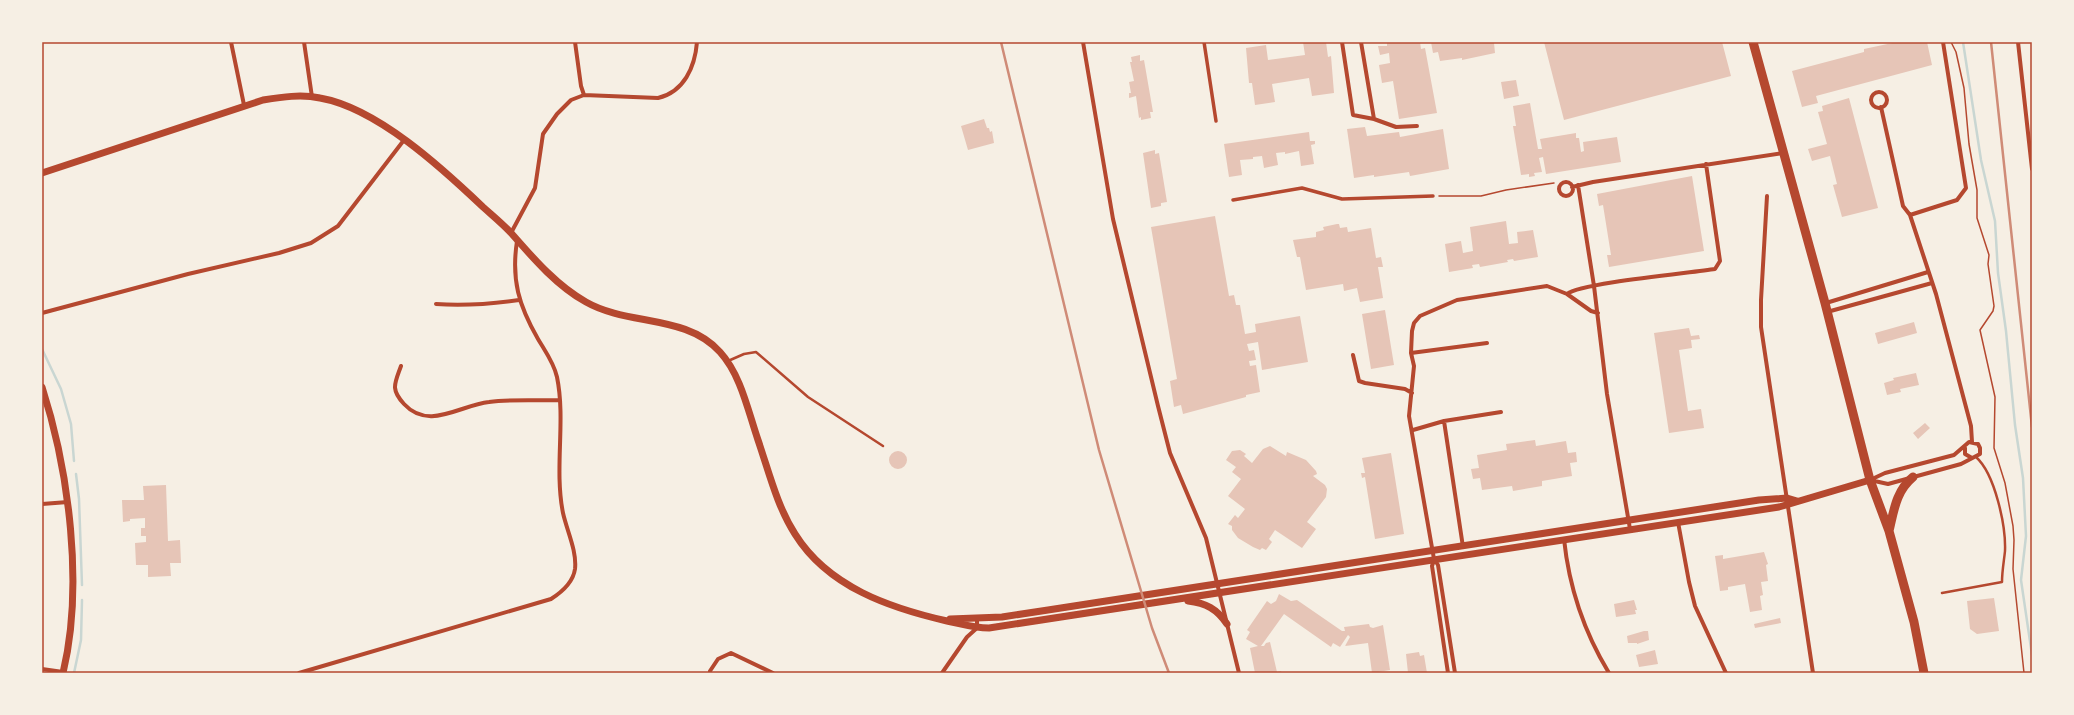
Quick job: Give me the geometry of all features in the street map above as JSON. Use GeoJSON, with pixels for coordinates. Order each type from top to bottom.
{"type":"FeatureCollection","features":[{"type":"Feature","properties":{"kind":"highway"},"geometry":{"type":"LineString","coordinates":[[1753,42],[1826,307],[1870,480],[1888,531],[1916,630],[1924,673]]}},
{"type":"Feature","properties":{"kind":"highway"},"geometry":{"type":"LineString","coordinates":[[1888,531],[1897,498],[1904,484],[1914,477]]}},
{"type":"Feature","properties":{"kind":"street"},"geometry":{"type":"LineString","coordinates":[[231,42],[244,105]]}},
{"type":"Feature","properties":{"kind":"street"},"geometry":{"type":"LineString","coordinates":[[304,42],[312,97]]}},
{"type":"Feature","properties":{"kind":"street"},"geometry":{"type":"LineString","coordinates":[[576,42],[580,86],[584,95]]}},
{"type":"Feature","properties":{"kind":"street"},"geometry":{"type":"LineString","coordinates":[[512,233],[535,188],[543,134],[557,114],[571,100],[584,95],[658,98],[670,95],[681,86],[696,60],[697,42]]}},
{"type":"Feature","properties":{"kind":"street"},"geometry":{"type":"LineString","coordinates":[[1083,42],[1113,219],[1158,406],[1170,453],[1206,538],[1239,673]]}},
{"type":"Feature","properties":{"kind":"street"},"geometry":{"type":"LineString","coordinates":[[1204,42],[1216,121]]}},
{"type":"Feature","properties":{"kind":"street"},"geometry":{"type":"LineString","coordinates":[[1342,42],[1353,115],[1374,119],[1396,127],[1417,126]]}},
{"type":"Feature","properties":{"kind":"street"},"geometry":{"type":"LineString","coordinates":[[1361,42],[1374,119]]}},
{"type":"Feature","properties":{"kind":"street"},"geometry":{"type":"LineString","coordinates":[[1910,215],[1957,200],[1966,188],[1943,42]]}},
{"type":"Feature","properties":{"kind":"street"},"geometry":{"type":"LineString","coordinates":[[2018,42],[2032,169]]}},
{"type":"Feature","properties":{"kind":"street"},"geometry":{"type":"LineString","coordinates":[[42,173],[244,105],[282,97],[312,97],[336,102],[352,108],[404,140],[463,188],[512,233],[517,241],[552,275],[584,301],[619,314],[690,331],[711,343],[727,361],[737,380],[782,510],[797,537],[807,549],[840,579],[862,593],[899,608],[977,628],[989,628],[1181,600],[1434,559],[1788,505],[1797,501],[1870,480],[1885,473],[1954,455],[1965,448],[1967,444],[1972,442],[1978,444],[1980,448],[1980,454],[1961,464],[1888,484],[1870,480]]}},
{"type":"Feature","properties":{"kind":"street"},"geometry":{"type":"LineString","coordinates":[[1881,107],[1903,206],[1910,215],[1932,283],[1971,426],[1972,442]]}},
{"type":"Feature","properties":{"kind":"street"},"geometry":{"type":"LineString","coordinates":[[42,313],[188,274],[280,253],[311,243],[338,226],[404,140]]}},
{"type":"Feature","properties":{"kind":"street"},"geometry":{"type":"LineString","coordinates":[[1572,187],[1570,195],[1564,196],[1559,190],[1564,183],[1572,187],[1783,152]]}},
{"type":"Feature","properties":{"kind":"street"},"geometry":{"type":"LineString","coordinates":[[1566,294],[1570,291],[1594,286],[1715,269],[1720,261],[1706,164]]}},
{"type":"Feature","properties":{"kind":"street"},"geometry":{"type":"LineString","coordinates":[[1578,185],[1598,313],[1604,375],[1630,530]]}},
{"type":"Feature","properties":{"kind":"street"},"geometry":{"type":"LineString","coordinates":[[1233,200],[1302,188],[1342,199],[1433,196]]}},
{"type":"Feature","properties":{"kind":"street"},"geometry":{"type":"LineString","coordinates":[[1767,196],[1761,300],[1761,327],[1813,673]]}},
{"type":"Feature","properties":{"kind":"street"},"geometry":{"type":"LineString","coordinates":[[299,673],[551,599],[561,592],[574,575],[575,558],[562,504],[557,376],[553,365],[525,315],[519,300],[514,267],[517,241]]}},
{"type":"Feature","properties":{"kind":"street"},"geometry":{"type":"LineString","coordinates":[[1826,307],[1928,272]]}},
{"type":"Feature","properties":{"kind":"street"},"geometry":{"type":"LineString","coordinates":[[1826,307],[1932,283]]}},
{"type":"Feature","properties":{"kind":"street"},"geometry":{"type":"LineString","coordinates":[[1448,673],[1432,566],[1434,559],[1433,551],[1409,416],[1414,366],[1411,354],[1412,331],[1414,323],[1420,316],[1456,300],[1547,286],[1566,294],[1591,311],[1598,313]]}},
{"type":"Feature","properties":{"kind":"street"},"geometry":{"type":"LineString","coordinates":[[436,304],[483,304],[519,300]]}},
{"type":"Feature","properties":{"kind":"street"},"geometry":{"type":"LineString","coordinates":[[1411,354],[1487,342]]}},
{"type":"Feature","properties":{"kind":"street"},"geometry":{"type":"LineString","coordinates":[[1353,355],[1359,381],[1365,384],[1405,389],[1412,393]]}},
{"type":"Feature","properties":{"kind":"street"},"geometry":{"type":"LineString","coordinates":[[401,366],[394,386],[396,395],[414,414],[424,417],[444,415],[476,404],[490,402],[559,400]]}},
{"type":"Feature","properties":{"kind":"street"},"geometry":{"type":"LineString","coordinates":[[42,387],[57,436],[68,502],[71,598],[70,630],[63,672],[42,669]]}},
{"type":"Feature","properties":{"kind":"street"},"geometry":{"type":"LineString","coordinates":[[1412,430],[1444,421],[1501,412]]}},
{"type":"Feature","properties":{"kind":"street"},"geometry":{"type":"LineString","coordinates":[[1444,421],[1463,547]]}},
{"type":"Feature","properties":{"kind":"street"},"geometry":{"type":"LineString","coordinates":[[1965,448],[1967,456],[1974,458]]}},
{"type":"Feature","properties":{"kind":"street"},"geometry":{"type":"LineString","coordinates":[[944,620],[1002,617],[1463,547],[1759,500],[1787,498],[1797,501]]}},
{"type":"Feature","properties":{"kind":"street"},"geometry":{"type":"LineString","coordinates":[[42,504],[68,502]]}},
{"type":"Feature","properties":{"kind":"street"},"geometry":{"type":"LineString","coordinates":[[1678,521],[1689,582],[1696,606],[1726,673]]}},
{"type":"Feature","properties":{"kind":"street"},"geometry":{"type":"LineString","coordinates":[[1564,539],[1569,576],[1582,620],[1609,673]]}},
{"type":"Feature","properties":{"kind":"street"},"geometry":{"type":"LineString","coordinates":[[1434,559],[1438,565],[1455,673]]}},
{"type":"Feature","properties":{"kind":"street"},"geometry":{"type":"LineString","coordinates":[[1181,600],[1199,602],[1213,608],[1220,614],[1227,624]]}},
{"type":"Feature","properties":{"kind":"street"},"geometry":{"type":"LineString","coordinates":[[942,673],[967,637],[977,628],[977,618]]}},
{"type":"Feature","properties":{"kind":"street"},"geometry":{"type":"LineString","coordinates":[[710,671],[718,659],[731,653],[773,673]]}},
{"type":"Feature","properties":{"kind":"lane"},"geometry":{"type":"LineString","coordinates":[[727,361],[744,354],[756,352],[808,397],[883,446]]}},
{"type":"Feature","properties":{"kind":"lane"},"geometry":{"type":"LineString","coordinates":[[1942,593],[2002,582],[2002,569],[2005,552],[2002,522],[1997,499],[1988,476],[1980,462],[1974,458]]}},
{"type":"Feature","properties":{"kind":"path"},"geometry":{"type":"LineString","coordinates":[[1951,42],[1956,52],[1964,88],[1969,144],[1977,190],[1978,222],[1989,254],[1988,264],[1994,306],[1993,311],[1980,330],[1995,397],[1994,448],[2005,483],[2013,526],[2013,569],[2024,673]]}},
{"type":"Feature","properties":{"kind":"path"},"geometry":{"type":"LineString","coordinates":[[1433,196],[1481,196],[1506,190],[1554,183]]}},
{"type":"Feature","properties":{"kind":"building"},"geometry":{"type":"Polygon","coordinates":[[[1303,42],[1326,42],[1328,57],[1331,56],[1334,93],[1312,96],[1309,78],[1272,84],[1275,102],[1255,105],[1252,83],[1249,83],[1246,48],[1266,45],[1268,60],[1305,55],[1303,42]]]}},
{"type":"Feature","properties":{"kind":"building"},"geometry":{"type":"Polygon","coordinates":[[[1387,42],[1420,42],[1421,49],[1425,48],[1437,113],[1399,119],[1393,81],[1382,83],[1379,65],[1390,63],[1389,53],[1380,55],[1378,46],[1387,46],[1387,42]]]}},
{"type":"Feature","properties":{"kind":"building"},"geometry":{"type":"Polygon","coordinates":[[[1431,42],[1497,43],[1494,43],[1495,53],[1462,60],[1462,58],[1440,61],[1438,52],[1433,53],[1431,42]]]}},
{"type":"Feature","properties":{"kind":"building"},"geometry":{"type":"Polygon","coordinates":[[[1544,42],[1722,42],[1731,76],[1564,120],[1544,42]]]}},
{"type":"Feature","properties":{"kind":"building"},"geometry":{"type":"Polygon","coordinates":[[[1897,42],[1927,42],[1932,65],[1816,96],[1818,103],[1802,107],[1792,71],[1864,52],[1864,49],[1897,42]]]}},
{"type":"Feature","properties":{"kind":"building"},"geometry":{"type":"Polygon","coordinates":[[[1140,55],[1140,61],[1144,60],[1153,112],[1150,112],[1151,118],[1141,120],[1141,117],[1139,118],[1136,96],[1129,98],[1129,93],[1131,93],[1129,82],[1134,81],[1130,62],[1132,62],[1131,57],[1140,55]]]}},
{"type":"Feature","properties":{"kind":"building"},"geometry":{"type":"Polygon","coordinates":[[[1516,80],[1519,96],[1504,99],[1501,82],[1516,80]]]}},
{"type":"Feature","properties":{"kind":"building"},"geometry":{"type":"Polygon","coordinates":[[[1849,98],[1878,208],[1842,217],[1833,185],[1837,184],[1830,156],[1812,161],[1808,149],[1827,144],[1818,112],[1823,111],[1822,106],[1849,98]]]}},
{"type":"Feature","properties":{"kind":"building"},"geometry":{"type":"Polygon","coordinates":[[[1530,103],[1538,149],[1542,149],[1540,139],[1576,133],[1576,138],[1579,138],[1581,152],[1584,151],[1583,142],[1617,137],[1621,162],[1546,174],[1543,157],[1539,158],[1542,172],[1534,173],[1535,176],[1529,177],[1529,174],[1521,175],[1513,126],[1516,126],[1513,106],[1530,103]]]}},
{"type":"Feature","properties":{"kind":"building"},"geometry":{"type":"Polygon","coordinates":[[[984,119],[987,128],[989,128],[990,132],[992,131],[994,143],[968,150],[961,126],[984,119]]]}},
{"type":"Feature","properties":{"kind":"building"},"geometry":{"type":"Polygon","coordinates":[[[1365,127],[1367,136],[1399,132],[1400,137],[1443,129],[1449,169],[1410,176],[1409,172],[1354,178],[1347,129],[1365,127]]]}},
{"type":"Feature","properties":{"kind":"building"},"geometry":{"type":"Polygon","coordinates":[[[1309,132],[1310,141],[1315,141],[1315,144],[1311,145],[1314,164],[1301,166],[1299,151],[1285,154],[1285,152],[1276,153],[1278,165],[1264,168],[1262,156],[1253,157],[1253,159],[1240,160],[1242,175],[1229,177],[1224,144],[1309,132]]]}},
{"type":"Feature","properties":{"kind":"building"},"geometry":{"type":"Polygon","coordinates":[[[1155,150],[1155,154],[1159,153],[1167,202],[1161,203],[1161,206],[1151,208],[1143,153],[1155,150]]]}},
{"type":"Feature","properties":{"kind":"building"},"geometry":{"type":"Polygon","coordinates":[[[1692,176],[1704,251],[1609,267],[1607,255],[1611,255],[1603,205],[1599,206],[1597,194],[1692,176]]]}},
{"type":"Feature","properties":{"kind":"building"},"geometry":{"type":"Polygon","coordinates":[[[1215,216],[1229,296],[1234,295],[1236,305],[1240,305],[1245,334],[1256,332],[1255,324],[1300,316],[1308,362],[1262,370],[1258,342],[1247,344],[1249,351],[1254,350],[1256,360],[1249,361],[1250,366],[1256,365],[1260,392],[1183,414],[1181,405],[1174,407],[1170,381],[1177,379],[1151,227],[1215,216]]]}},
{"type":"Feature","properties":{"kind":"building"},"geometry":{"type":"Polygon","coordinates":[[[1506,221],[1509,244],[1518,243],[1517,232],[1533,230],[1538,257],[1514,261],[1513,259],[1507,260],[1508,262],[1480,267],[1479,264],[1472,265],[1473,268],[1449,272],[1445,244],[1461,241],[1463,253],[1473,251],[1470,227],[1506,221]]]}},
{"type":"Feature","properties":{"kind":"building"},"geometry":{"type":"Polygon","coordinates":[[[1339,224],[1340,228],[1347,227],[1348,232],[1371,228],[1376,258],[1381,257],[1383,267],[1378,267],[1383,298],[1360,302],[1357,288],[1344,291],[1343,284],[1306,290],[1300,257],[1297,257],[1293,240],[1316,237],[1316,232],[1324,230],[1323,227],[1339,224]]]}},
{"type":"Feature","properties":{"kind":"building"},"geometry":{"type":"Polygon","coordinates":[[[1385,310],[1394,365],[1371,369],[1362,314],[1385,310]]]}},
{"type":"Feature","properties":{"kind":"building"},"geometry":{"type":"Polygon","coordinates":[[[1914,322],[1917,333],[1878,344],[1875,333],[1914,322]]]}},
{"type":"Feature","properties":{"kind":"building"},"geometry":{"type":"Polygon","coordinates":[[[1689,328],[1691,336],[1699,335],[1700,339],[1691,340],[1692,348],[1679,350],[1688,411],[1701,409],[1704,428],[1669,433],[1654,333],[1689,328]]]}},
{"type":"Feature","properties":{"kind":"building"},"geometry":{"type":"Polygon","coordinates":[[[1916,373],[1919,385],[1900,389],[1901,392],[1887,395],[1884,383],[1894,380],[1893,378],[1916,373]]]}},
{"type":"Feature","properties":{"kind":"building"},"geometry":{"type":"Polygon","coordinates":[[[1925,423],[1930,428],[1918,439],[1913,433],[1925,423]]]}},
{"type":"Feature","properties":{"kind":"building"},"geometry":{"type":"Polygon","coordinates":[[[1535,440],[1536,446],[1566,441],[1568,453],[1576,452],[1577,462],[1570,463],[1572,476],[1542,481],[1542,486],[1513,491],[1512,486],[1482,490],[1480,478],[1473,479],[1471,469],[1479,468],[1477,455],[1507,450],[1506,444],[1535,440]]]}},
{"type":"Feature","properties":{"kind":"building"},"geometry":{"type":"Polygon","coordinates":[[[1270,446],[1286,456],[1287,452],[1306,460],[1316,471],[1317,474],[1313,476],[1325,485],[1327,489],[1326,497],[1307,522],[1316,529],[1302,548],[1275,530],[1269,539],[1272,542],[1266,550],[1262,548],[1260,550],[1238,538],[1232,530],[1232,526],[1228,524],[1235,515],[1238,518],[1245,509],[1228,496],[1241,479],[1232,472],[1236,467],[1226,460],[1232,451],[1240,450],[1246,454],[1244,456],[1252,463],[1263,449],[1270,446]]]}},
{"type":"Feature","properties":{"kind":"building"},"geometry":{"type":"Polygon","coordinates":[[[898,451],[904,454],[907,460],[904,466],[898,469],[892,466],[889,460],[892,454],[898,451]]]}},
{"type":"Feature","properties":{"kind":"building"},"geometry":{"type":"Polygon","coordinates":[[[1391,453],[1404,534],[1375,539],[1365,477],[1362,478],[1361,473],[1365,473],[1362,458],[1391,453]]]}},
{"type":"Feature","properties":{"kind":"building"},"geometry":{"type":"Polygon","coordinates":[[[166,485],[168,541],[180,540],[181,563],[170,563],[171,576],[148,577],[148,565],[136,565],[135,543],[146,542],[146,536],[141,536],[141,528],[145,528],[145,518],[130,519],[130,521],[123,522],[122,500],[144,500],[143,486],[166,485]]]}},
{"type":"Feature","properties":{"kind":"building"},"geometry":{"type":"Polygon","coordinates":[[[1764,552],[1768,564],[1766,565],[1768,581],[1761,582],[1763,595],[1760,596],[1762,610],[1750,612],[1745,584],[1728,587],[1728,590],[1720,591],[1715,556],[1723,555],[1723,559],[1764,552]]]}},
{"type":"Feature","properties":{"kind":"building"},"geometry":{"type":"Polygon","coordinates":[[[1279,594],[1291,601],[1297,600],[1342,631],[1345,631],[1344,627],[1369,624],[1370,627],[1373,628],[1383,625],[1390,670],[1372,673],[1368,643],[1345,646],[1350,637],[1348,635],[1340,647],[1333,643],[1331,647],[1284,614],[1261,646],[1264,646],[1266,643],[1270,642],[1277,672],[1281,671],[1282,673],[1255,673],[1250,648],[1258,646],[1246,639],[1250,632],[1247,630],[1267,601],[1271,604],[1276,601],[1279,594]]]}},
{"type":"Feature","properties":{"kind":"building"},"geometry":{"type":"Polygon","coordinates":[[[1994,598],[1999,631],[1977,634],[1970,629],[1967,601],[1994,598]]]}},
{"type":"Feature","properties":{"kind":"building"},"geometry":{"type":"Polygon","coordinates":[[[1634,600],[1637,610],[1635,610],[1636,614],[1616,617],[1614,604],[1634,600]]]}},
{"type":"Feature","properties":{"kind":"building"},"geometry":{"type":"Polygon","coordinates":[[[1780,618],[1781,623],[1755,628],[1754,624],[1780,618]]]}},
{"type":"Feature","properties":{"kind":"building"},"geometry":{"type":"Polygon","coordinates":[[[1648,631],[1649,640],[1637,644],[1628,643],[1627,636],[1648,631]]]}},
{"type":"Feature","properties":{"kind":"building"},"geometry":{"type":"Polygon","coordinates":[[[1655,650],[1658,664],[1639,667],[1636,655],[1655,650]]]}},
{"type":"Feature","properties":{"kind":"building"},"geometry":{"type":"Polygon","coordinates":[[[1419,652],[1420,656],[1424,655],[1427,673],[1408,673],[1406,654],[1419,652]]]}},
{"type":"Feature","properties":{"kind":"waterway"},"geometry":{"type":"LineString","coordinates":[[1963,42],[1981,160],[1995,221],[1998,273],[2006,331],[2015,425],[2023,478],[2026,536],[2021,580],[2032,655]]}},
{"type":"Feature","properties":{"kind":"waterway"},"geometry":{"type":"LineString","coordinates":[[42,349],[61,389],[71,424],[74,461]]}},
{"type":"Feature","properties":{"kind":"waterway"},"geometry":{"type":"LineString","coordinates":[[76,474],[79,499],[82,585]]}},
{"type":"Feature","properties":{"kind":"waterway"},"geometry":{"type":"LineString","coordinates":[[74,673],[81,640],[82,600]]}},
{"type":"Feature","properties":{"kind":"railway"},"geometry":{"type":"LineString","coordinates":[[1001,42],[1099,450],[1152,628],[1169,673]]}},
{"type":"Feature","properties":{"kind":"railway"},"geometry":{"type":"LineString","coordinates":[[1991,42],[2032,427]]}}]}
